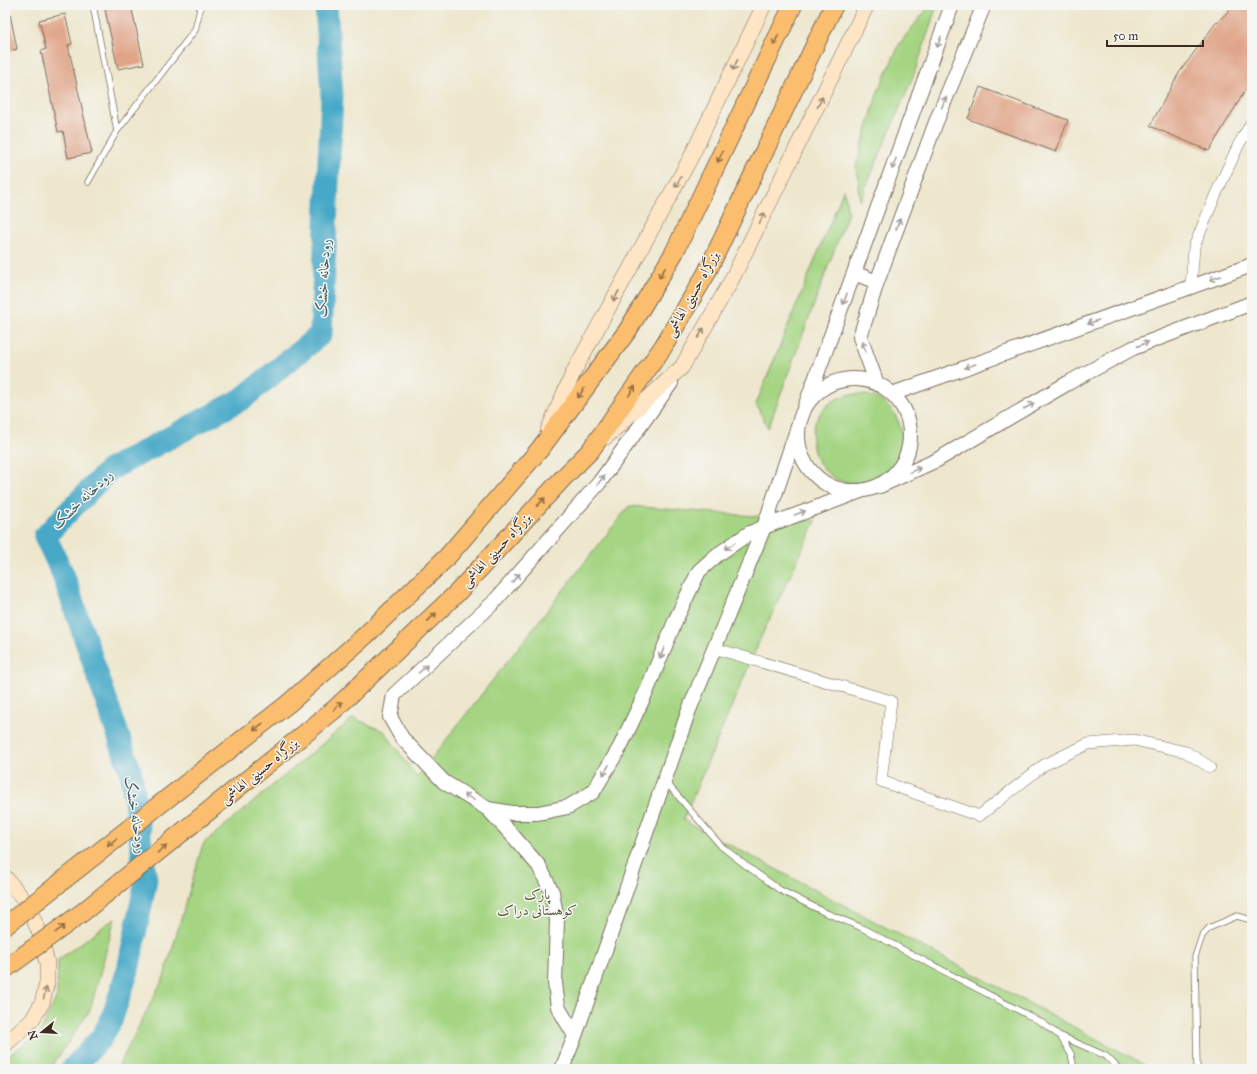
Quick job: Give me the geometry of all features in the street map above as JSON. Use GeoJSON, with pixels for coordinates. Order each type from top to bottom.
{"type":"FeatureCollection","features":[{"type":"Feature","properties":{"kind":"highway"},"geometry":{"type":"LineString","coordinates":[[5,926],[289,702],[367,634],[447,557],[540,449],[628,330],[674,253],[793,5]]}},
{"type":"Feature","properties":{"kind":"highway","name":"بزرگراه حسینی الهاشمی"},"geometry":{"type":"LineString","coordinates":[[5,969],[83,912],[336,709],[457,593],[563,478],[590,451],[663,347],[706,274],[834,5]]}},
{"type":"Feature","properties":{"kind":"main road"},"geometry":{"type":"LineString","coordinates":[[540,449],[574,371],[690,159],[764,5]]}},
{"type":"Feature","properties":{"kind":"main road"},"geometry":{"type":"LineString","coordinates":[[590,451],[682,367],[730,283],[867,5]]}},
{"type":"Feature","properties":{"kind":"main road"},"geometry":{"type":"LineString","coordinates":[[5,877],[25,901],[39,931],[47,963],[47,983],[42,1003],[32,1020],[5,1045]]}},
{"type":"Feature","properties":{"kind":"street"},"geometry":{"type":"LineString","coordinates":[[562,1069],[575,1036],[689,710],[764,527],[802,415],[952,5]]}},
{"type":"Feature","properties":{"kind":"street"},"geometry":{"type":"LineString","coordinates":[[877,384],[860,337],[877,282],[936,122],[984,5]]}},
{"type":"Feature","properties":{"kind":"street"},"geometry":{"type":"LineString","coordinates":[[1191,287],[1194,247],[1239,144],[1252,122]]}},
{"type":"Feature","properties":{"kind":"street"},"geometry":{"type":"LineString","coordinates":[[892,394],[1252,265]]}},
{"type":"Feature","properties":{"kind":"street"},"geometry":{"type":"LineString","coordinates":[[854,273],[877,282]]}},
{"type":"Feature","properties":{"kind":"street"},"geometry":{"type":"LineString","coordinates":[[488,809],[512,813],[538,813],[568,807],[593,792],[623,740],[647,690],[676,619],[699,571],[717,555],[748,534],[861,491],[880,486],[937,460],[1068,383],[1133,348],[1252,303]]}},
{"type":"Feature","properties":{"kind":"street"},"geometry":{"type":"LineString","coordinates":[[575,1036],[558,1006],[555,983],[557,920],[552,892],[539,866],[488,809],[444,782],[402,738],[390,717],[394,695],[493,603],[594,489],[682,367]]}},
{"type":"Feature","properties":{"kind":"street"},"geometry":{"type":"LineString","coordinates":[[861,491],[842,491],[824,483],[810,470],[801,455],[798,434],[802,415],[812,398],[825,387],[842,380],[860,379],[877,384],[892,394],[903,408],[909,424],[910,442],[905,459],[895,474],[880,486]]}},
{"type":"Feature","properties":{"kind":"street"},"geometry":{"type":"LineString","coordinates":[[714,648],[891,701],[881,781],[978,816],[1044,765],[1088,744],[1134,740],[1186,752],[1210,767]]}},
{"type":"Feature","properties":{"kind":"lane"},"geometry":{"type":"LineString","coordinates":[[93,5],[117,131]]}},
{"type":"Feature","properties":{"kind":"lane"},"geometry":{"type":"LineString","coordinates":[[88,182],[117,131],[195,30],[201,5]]}},
{"type":"Feature","properties":{"kind":"lane"},"geometry":{"type":"LineString","coordinates":[[665,780],[721,846],[780,890],[824,912],[860,927],[1041,1022],[1060,1036],[1106,1056],[1119,1069]]}},
{"type":"Feature","properties":{"kind":"lane"},"geometry":{"type":"LineString","coordinates":[[1197,1069],[1195,958],[1202,936],[1209,928],[1237,916],[1252,920]]}},
{"type":"Feature","properties":{"kind":"lane"},"geometry":{"type":"LineString","coordinates":[[1060,1036],[1071,1054],[1074,1069]]}},
{"type":"Feature","properties":{"kind":"green space"},"geometry":{"type":"Polygon","coordinates":[[[930,5],[937,5],[915,72],[860,201],[858,187],[859,179],[856,166],[878,91],[900,43],[930,5]]]}},
{"type":"Feature","properties":{"kind":"green space"},"geometry":{"type":"Polygon","coordinates":[[[844,189],[848,213],[768,428],[756,404],[844,189]]]}},
{"type":"Feature","properties":{"kind":"green space"},"geometry":{"type":"Polygon","coordinates":[[[857,394],[874,397],[889,407],[899,422],[902,439],[899,456],[889,471],[874,481],[857,484],[840,481],[825,471],[815,456],[812,439],[815,422],[825,407],[840,397],[857,394]]]}},
{"type":"Feature","properties":{"kind":"green space","name":"پارک کوهستانی دراک"},"geometry":{"type":"Polygon","coordinates":[[[629,506],[816,521],[762,635],[683,820],[1140,1062],[1149,1069],[117,1069],[164,977],[203,844],[353,718],[384,731],[417,777],[629,506]]]}},
{"type":"Feature","properties":{"kind":"green space"},"geometry":{"type":"Polygon","coordinates":[[[115,918],[90,1010],[54,1063],[45,1069],[5,1069],[5,1057],[40,1033],[57,996],[58,960],[115,918]]]}},
{"type":"Feature","properties":{"kind":"building"},"geometry":{"type":"Polygon","coordinates":[[[104,5],[131,5],[144,64],[118,69],[104,5]]]}},
{"type":"Feature","properties":{"kind":"building"},"geometry":{"type":"Polygon","coordinates":[[[1235,5],[1252,5],[1252,79],[1209,151],[1150,126],[1179,73],[1215,24],[1235,5]]]}},
{"type":"Feature","properties":{"kind":"building"},"geometry":{"type":"Polygon","coordinates":[[[10,14],[17,49],[5,52],[5,15],[10,14]]]}},
{"type":"Feature","properties":{"kind":"building"},"geometry":{"type":"Polygon","coordinates":[[[65,14],[72,44],[68,45],[92,153],[68,158],[63,131],[58,132],[41,51],[46,49],[39,20],[65,14]]]}},
{"type":"Feature","properties":{"kind":"building"},"geometry":{"type":"Polygon","coordinates":[[[980,87],[1068,120],[1056,152],[968,119],[980,87]]]}},
{"type":"Feature","properties":{"kind":"waterway","name":"رودخانه خشک"},"geometry":{"type":"LineString","coordinates":[[72,1069],[101,1038],[111,1021],[128,970],[146,880],[131,773],[63,574],[45,536],[109,470],[242,399],[321,334],[332,96],[326,5]]}}]}
